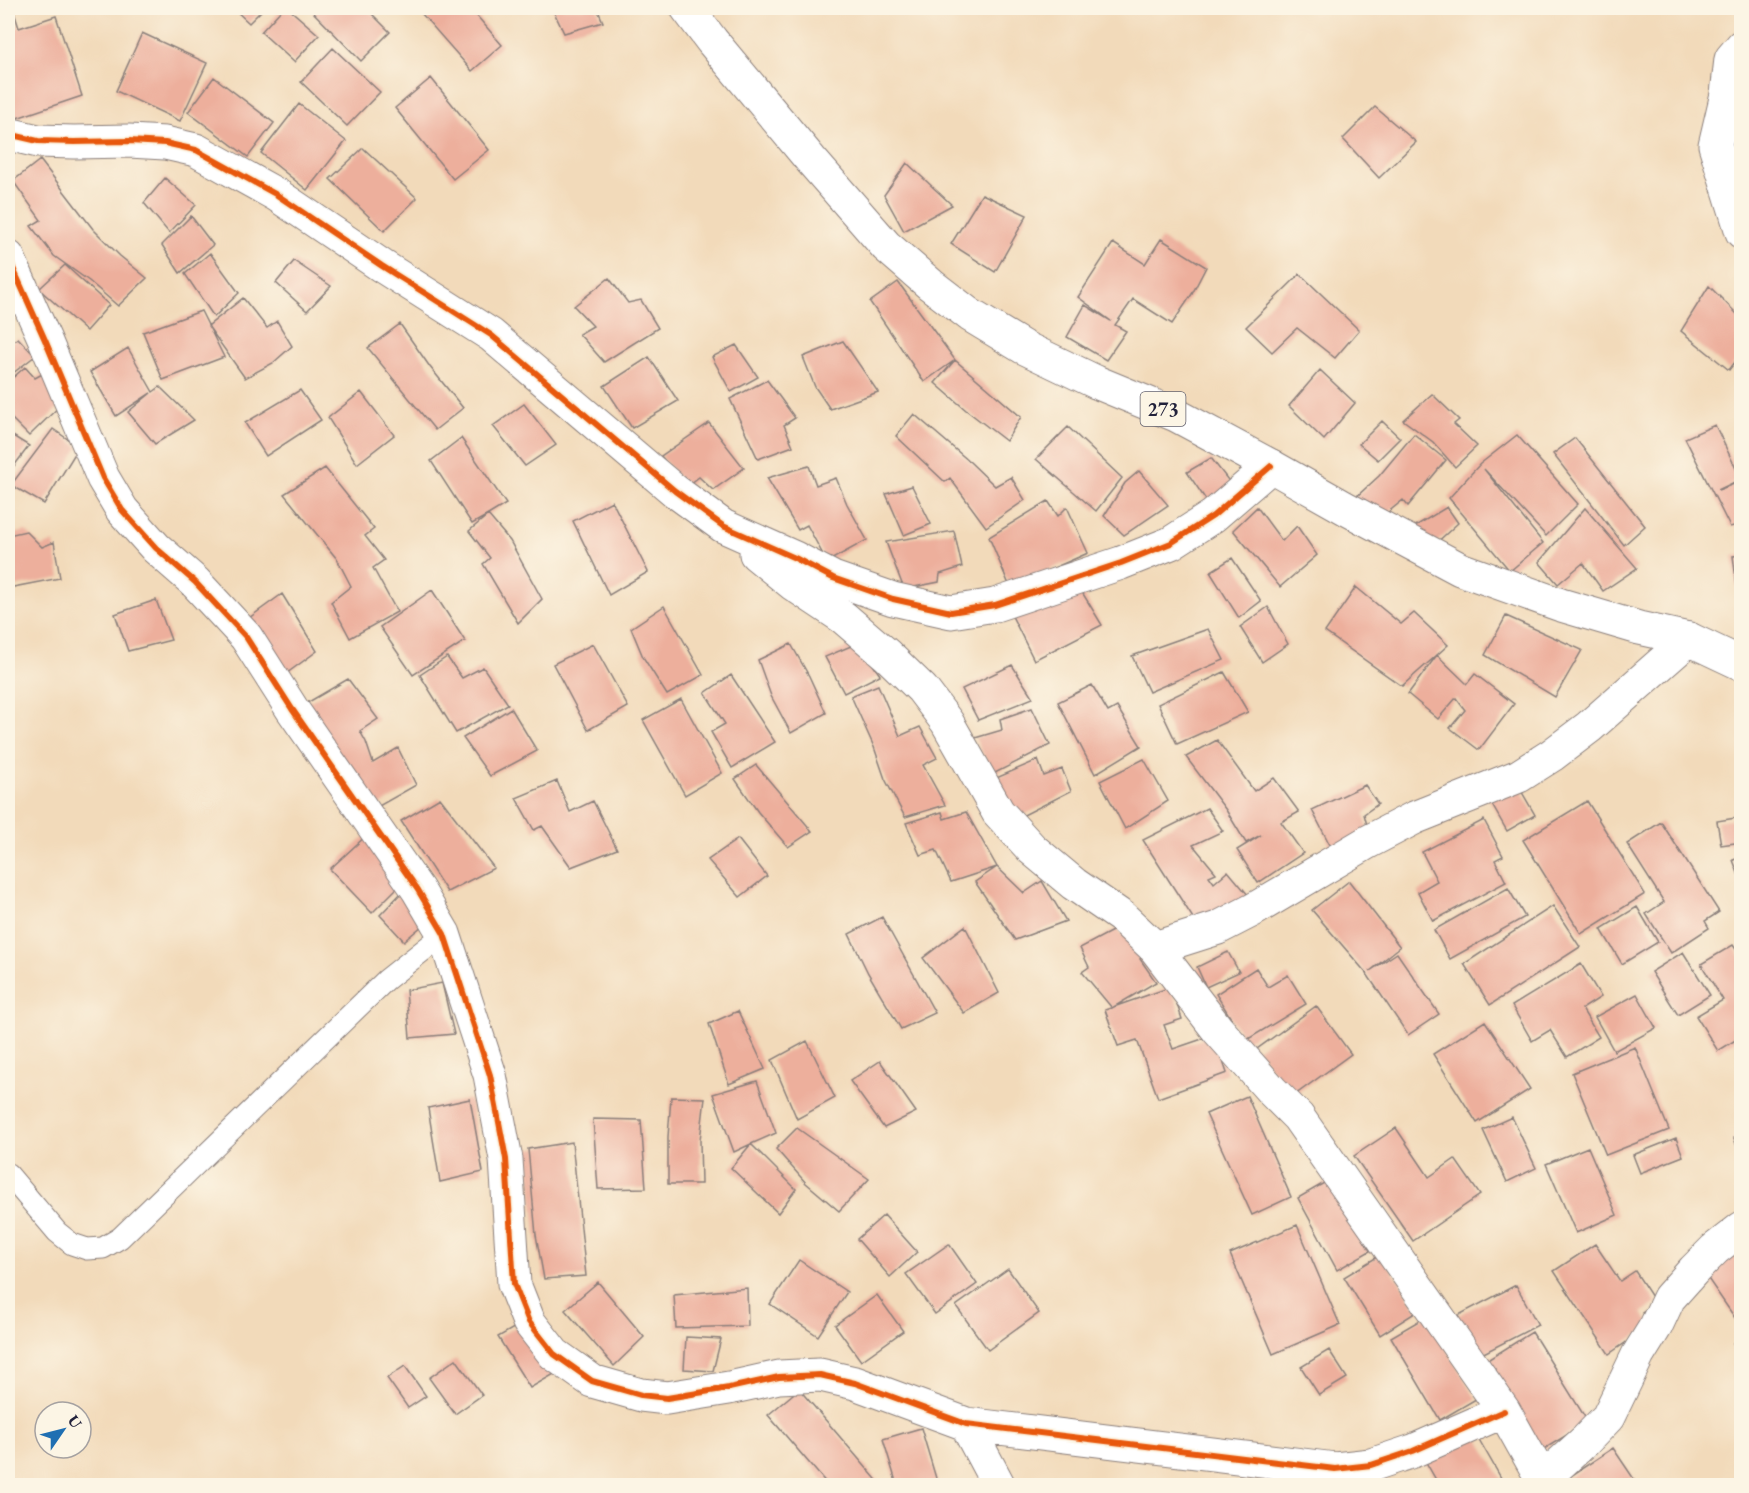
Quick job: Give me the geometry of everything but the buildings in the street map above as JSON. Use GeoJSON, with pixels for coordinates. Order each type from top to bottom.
{"type":"FeatureCollection","features":[{"type":"Feature","properties":{"kind":"street","name":"273"},"geometry":{"type":"LineString","coordinates":[[687,8],[780,123],[886,246],[970,315],[1023,347],[1176,415],[1460,568],[1561,605],[1639,628],[1689,639],[1742,663]]}},
{"type":"Feature","properties":{"kind":"street"},"geometry":{"type":"LineString","coordinates":[[1742,46],[1731,59],[1727,94],[1716,145],[1742,232]]}},
{"type":"Feature","properties":{"kind":"street"},"geometry":{"type":"LineString","coordinates":[[8,134],[38,141],[165,143],[196,150],[276,195],[491,335],[675,491],[723,526],[793,584],[844,618],[887,655],[922,689],[947,722],[998,812],[1032,849],[1074,884],[1122,917],[1155,948],[1218,1030],[1272,1091],[1298,1116],[1504,1411],[1544,1482],[1608,1417],[1669,1298],[1715,1249],[1742,1228]]}},
{"type":"Feature","properties":{"kind":"street"},"geometry":{"type":"LineString","coordinates":[[8,257],[103,478],[122,510],[156,548],[195,582],[246,637],[292,710],[418,890],[444,934],[490,1075],[506,1159],[514,1284],[529,1322],[554,1354],[592,1381],[641,1395],[667,1398],[780,1377],[820,1375],[855,1383],[966,1424],[1335,1469],[1371,1465],[1413,1451],[1504,1411]]}},
{"type":"Feature","properties":{"kind":"street"},"geometry":{"type":"LineString","coordinates":[[723,526],[795,558],[833,578],[893,599],[951,612],[995,605],[1047,589],[1171,543],[1213,516],[1271,466]]}},
{"type":"Feature","properties":{"kind":"street"},"geometry":{"type":"LineString","coordinates":[[1155,948],[1218,928],[1414,818],[1519,776],[1589,727],[1689,639]]}},
{"type":"Feature","properties":{"kind":"street"},"geometry":{"type":"LineString","coordinates":[[966,1424],[999,1485]]}},
{"type":"Feature","properties":{"kind":"lane"},"geometry":{"type":"LineString","coordinates":[[8,1174],[57,1232],[72,1244],[87,1250],[103,1248],[120,1238],[386,980],[444,934]]}},
{"type":"Feature","properties":{"kind":"cycle path"},"geometry":{"type":"LineString","coordinates":[[8,134],[38,141],[165,143],[196,150],[277,195],[382,266],[491,335],[675,491],[723,526],[795,558],[833,578],[893,599],[951,612],[995,605],[1121,563],[1171,543],[1213,516],[1271,466]]}},
{"type":"Feature","properties":{"kind":"cycle path"},"geometry":{"type":"LineString","coordinates":[[8,257],[103,478],[122,510],[156,548],[195,582],[246,637],[292,709],[418,890],[444,934],[490,1075],[506,1159],[514,1284],[529,1322],[554,1354],[592,1381],[641,1395],[667,1398],[779,1377],[820,1375],[855,1383],[966,1424],[1335,1469],[1371,1465],[1413,1451],[1504,1411]]}}]}
